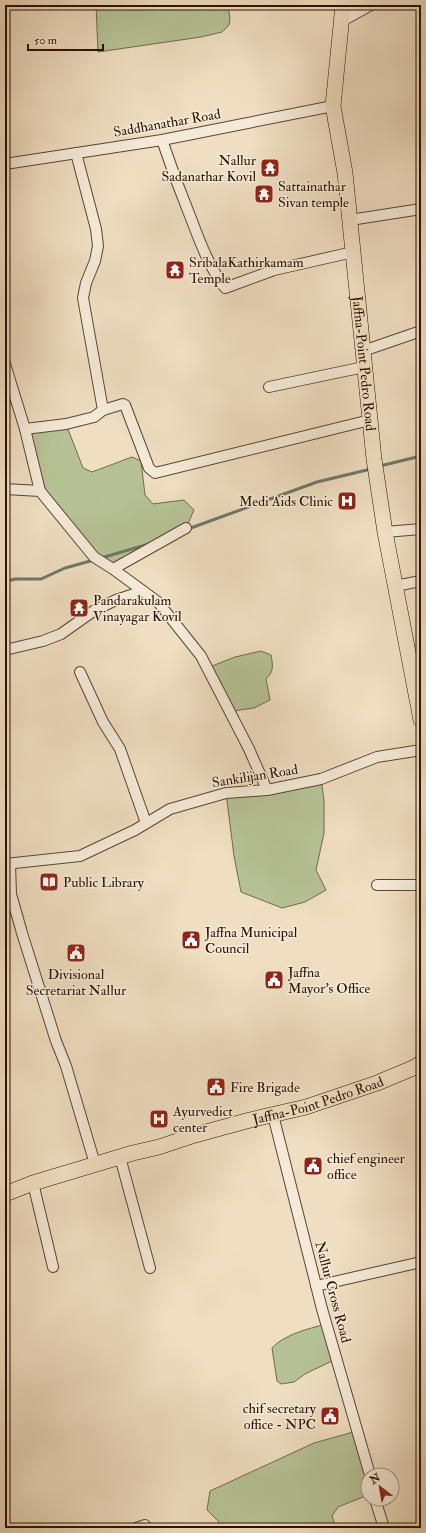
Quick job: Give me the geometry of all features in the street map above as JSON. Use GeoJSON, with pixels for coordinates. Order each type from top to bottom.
{"type":"FeatureCollection","features":[{"type":"Feature","properties":{"kind":"main road","name":"Jaffna-Point Pedro Road"},"geometry":{"type":"LineString","coordinates":[[343,5],[333,106],[345,173],[374,459],[385,532],[421,720]]}},
{"type":"Feature","properties":{"kind":"main road","name":"Jaffna-Point Pedro Road"},"geometry":{"type":"LineString","coordinates":[[5,1194],[33,1182],[133,1152],[159,1147],[273,1114],[306,1107],[378,1083],[421,1063]]}},
{"type":"Feature","properties":{"kind":"street"},"geometry":{"type":"LineString","coordinates":[[342,20],[371,5]]}},
{"type":"Feature","properties":{"kind":"street","name":"Saddhanathar Road"},"geometry":{"type":"LineString","coordinates":[[5,164],[162,140],[333,106]]}},
{"type":"Feature","properties":{"kind":"street"},"geometry":{"type":"LineString","coordinates":[[162,140],[202,247],[215,275],[225,288],[274,270],[353,252]]}},
{"type":"Feature","properties":{"kind":"street"},"geometry":{"type":"LineString","coordinates":[[76,153],[96,229],[98,246],[95,261],[86,283],[83,298],[103,410]]}},
{"type":"Feature","properties":{"kind":"street"},"geometry":{"type":"LineString","coordinates":[[350,220],[421,209]]}},
{"type":"Feature","properties":{"kind":"street"},"geometry":{"type":"LineString","coordinates":[[363,350],[421,331]]}},
{"type":"Feature","properties":{"kind":"street"},"geometry":{"type":"LineString","coordinates":[[5,364],[40,491],[94,558],[113,569],[158,602],[201,656],[249,749],[267,790]]}},
{"type":"Feature","properties":{"kind":"street"},"geometry":{"type":"LineString","coordinates":[[269,387],[364,367]]}},
{"type":"Feature","properties":{"kind":"street"},"geometry":{"type":"LineString","coordinates":[[24,429],[66,424],[87,419],[94,417],[103,410],[123,404],[125,405],[149,468],[155,473],[370,420]]}},
{"type":"Feature","properties":{"kind":"street"},"geometry":{"type":"LineString","coordinates":[[5,489],[40,491]]}},
{"type":"Feature","properties":{"kind":"street"},"geometry":{"type":"LineString","coordinates":[[113,569],[186,528]]}},
{"type":"Feature","properties":{"kind":"street"},"geometry":{"type":"LineString","coordinates":[[385,532],[421,529]]}},
{"type":"Feature","properties":{"kind":"street"},"geometry":{"type":"LineString","coordinates":[[395,586],[421,581]]}},
{"type":"Feature","properties":{"kind":"street"},"geometry":{"type":"LineString","coordinates":[[5,650],[43,641],[61,634],[95,610],[116,600],[143,591]]}},
{"type":"Feature","properties":{"kind":"street"},"geometry":{"type":"LineString","coordinates":[[80,672],[103,722],[120,749],[146,823]]}},
{"type":"Feature","properties":{"kind":"street","name":"Sankilijan Road"},"geometry":{"type":"LineString","coordinates":[[7,864],[80,856],[146,823],[170,809],[226,793],[267,790],[321,779],[376,757],[421,750]]}},
{"type":"Feature","properties":{"kind":"street"},"geometry":{"type":"LineString","coordinates":[[7,864],[11,894],[22,933],[56,1041],[66,1066],[95,1164]]}},
{"type":"Feature","properties":{"kind":"street"},"geometry":{"type":"LineString","coordinates":[[376,885],[421,885]]}},
{"type":"Feature","properties":{"kind":"street","name":"Nallur Cross Road"},"geometry":{"type":"LineString","coordinates":[[273,1114],[316,1286],[368,1467]]}},
{"type":"Feature","properties":{"kind":"street"},"geometry":{"type":"LineString","coordinates":[[120,1157],[150,1268]]}},
{"type":"Feature","properties":{"kind":"street"},"geometry":{"type":"LineString","coordinates":[[33,1182],[53,1267]]}},
{"type":"Feature","properties":{"kind":"street"},"geometry":{"type":"LineString","coordinates":[[316,1286],[421,1262]]}},
{"type":"Feature","properties":{"kind":"street"},"geometry":{"type":"LineString","coordinates":[[377,1507],[384,1528]]}},
{"type":"Feature","properties":{"kind":"green space"},"geometry":{"type":"Polygon","coordinates":[[[96,5],[228,5],[230,19],[229,25],[222,32],[201,37],[98,52],[96,5]]]}},
{"type":"Feature","properties":{"kind":"green space"},"geometry":{"type":"Polygon","coordinates":[[[66,424],[83,468],[92,472],[132,457],[141,461],[145,495],[153,504],[184,500],[194,510],[186,528],[113,569],[94,557],[40,491],[25,429],[66,424]]]}},
{"type":"Feature","properties":{"kind":"green space"},"geometry":{"type":"Polygon","coordinates":[[[261,651],[271,655],[272,668],[266,679],[270,700],[254,708],[230,713],[207,668],[235,657],[261,651]]]}},
{"type":"Feature","properties":{"kind":"green space"},"geometry":{"type":"Polygon","coordinates":[[[321,779],[324,800],[324,833],[316,870],[326,890],[305,902],[282,908],[241,892],[234,856],[226,793],[321,779]]]}},
{"type":"Feature","properties":{"kind":"green space"},"geometry":{"type":"Polygon","coordinates":[[[326,1324],[336,1359],[305,1374],[294,1382],[281,1384],[277,1381],[272,1348],[283,1339],[304,1330],[326,1324]]]}},
{"type":"Feature","properties":{"kind":"green space"},"geometry":{"type":"Polygon","coordinates":[[[357,1431],[366,1467],[360,1467],[360,1498],[338,1507],[332,1516],[336,1528],[225,1528],[207,1510],[210,1491],[314,1443],[357,1431]]]}},
{"type":"Feature","properties":{"kind":"waterway"},"geometry":{"type":"LineString","coordinates":[[380,466],[421,456]]}},
{"type":"Feature","properties":{"kind":"waterway"},"geometry":{"type":"LineString","coordinates":[[188,529],[317,482],[371,469]]}},
{"type":"Feature","properties":{"kind":"waterway"},"geometry":{"type":"LineString","coordinates":[[101,558],[149,544]]}},
{"type":"Feature","properties":{"kind":"waterway"},"geometry":{"type":"LineString","coordinates":[[5,582],[15,579],[41,579],[65,568],[94,560]]}},
{"type":"Feature","properties":{"kind":"place","name":"Nallur Sadanathar Kovil"},"geometry":{"type":"Point","coordinates":[270,168]}},
{"type":"Feature","properties":{"kind":"place","name":"Sattainathar Sivan temple"},"geometry":{"type":"Point","coordinates":[264,194]}},
{"type":"Feature","properties":{"kind":"place","name":"SribalaKathirkamam Temple"},"geometry":{"type":"Point","coordinates":[175,270]}},
{"type":"Feature","properties":{"kind":"place","name":"Medi Aids Clinic"},"geometry":{"type":"Point","coordinates":[347,501]}},
{"type":"Feature","properties":{"kind":"place","name":"Pandarakulam Vinayagar Kovil"},"geometry":{"type":"Point","coordinates":[79,608]}},
{"type":"Feature","properties":{"kind":"place","name":"Public Library"},"geometry":{"type":"Point","coordinates":[49,882]}},
{"type":"Feature","properties":{"kind":"place","name":"Jaffna Municipal Council"},"geometry":{"type":"Point","coordinates":[191,940]}},
{"type":"Feature","properties":{"kind":"place","name":"Divisional Secretariat Nallur"},"geometry":{"type":"Point","coordinates":[76,953]}},
{"type":"Feature","properties":{"kind":"place","name":"Jaffna Mayor's Office"},"geometry":{"type":"Point","coordinates":[274,980]}},
{"type":"Feature","properties":{"kind":"place","name":"Fire Brigade"},"geometry":{"type":"Point","coordinates":[216,1087]}},
{"type":"Feature","properties":{"kind":"place","name":"Ayurvedict center"},"geometry":{"type":"Point","coordinates":[159,1119]}},
{"type":"Feature","properties":{"kind":"place","name":"chief engineer office"},"geometry":{"type":"Point","coordinates":[313,1166]}},
{"type":"Feature","properties":{"kind":"place","name":"chif secretary office - NPC"},"geometry":{"type":"Point","coordinates":[330,1416]}}]}
